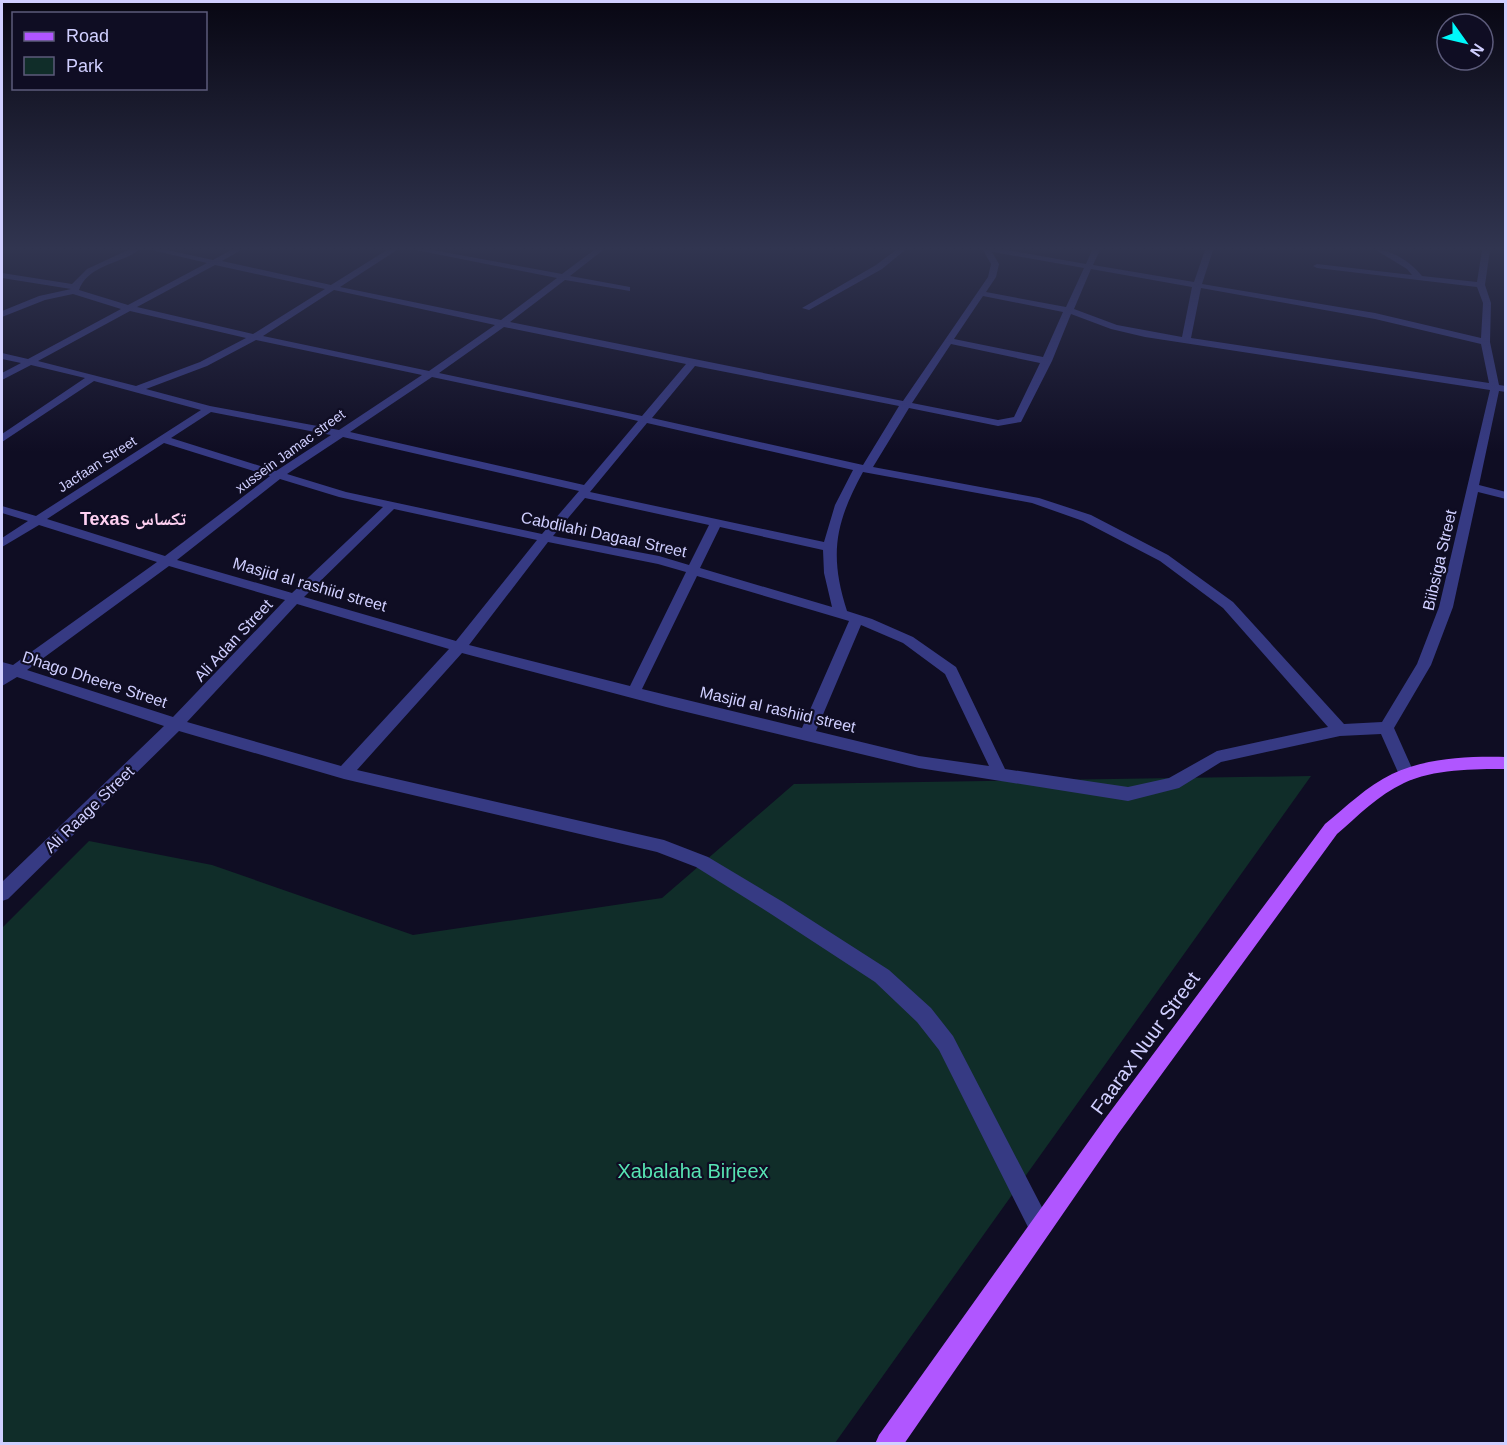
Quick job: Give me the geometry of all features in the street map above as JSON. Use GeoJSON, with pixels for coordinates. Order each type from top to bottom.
{"type":"FeatureCollection","features":[{"type":"Feature","properties":{"kind":"main road","name":"Faarax Nuur Street"},"geometry":{"type":"LineString","coordinates":[[888,1443],[1040,1227],[1331,829],[1377,792],[1407,775],[1484,762],[1506,763]]}},
{"type":"Feature","properties":{"kind":"street"},"geometry":{"type":"LineString","coordinates":[[2,377],[114,317]]}},
{"type":"Feature","properties":{"kind":"street"},"geometry":{"type":"LineString","coordinates":[[168,317],[863,468],[1035,500],[1087,518],[1164,558],[1228,605],[1340,730]]}},
{"type":"Feature","properties":{"kind":"street"},"geometry":{"type":"LineString","coordinates":[[136,389],[203,364],[255,337],[285,317]]}},
{"type":"Feature","properties":{"kind":"street"},"geometry":{"type":"LineString","coordinates":[[476,317],[998,423],[1017,420],[1067,317]]}},
{"type":"Feature","properties":{"kind":"street","name":"xussein Jamac street"},"geometry":{"type":"LineString","coordinates":[[6,673],[166,561],[279,474],[429,375],[510,317]]}},
{"type":"Feature","properties":{"kind":"street"},"geometry":{"type":"LineString","coordinates":[[841,614],[832,589],[827,547],[842,500],[964,317]]}},
{"type":"Feature","properties":{"kind":"street"},"geometry":{"type":"LineString","coordinates":[[1088,317],[1114,327],[1186,340],[1500,388],[1485,342],[1486,317]]}},
{"type":"Feature","properties":{"kind":"street"},"geometry":{"type":"LineString","coordinates":[[1186,340],[1191,317]]}},
{"type":"Feature","properties":{"kind":"street"},"geometry":{"type":"LineString","coordinates":[[1381,317],[1485,342]]}},
{"type":"Feature","properties":{"kind":"street"},"geometry":{"type":"LineString","coordinates":[[948,341],[1047,361]]}},
{"type":"Feature","properties":{"kind":"street"},"geometry":{"type":"LineString","coordinates":[[2,356],[93,377],[209,409],[340,433],[716,523],[827,547]]}},
{"type":"Feature","properties":{"kind":"street"},"geometry":{"type":"LineString","coordinates":[[344,773],[459,646],[545,538],[693,362]]}},
{"type":"Feature","properties":{"kind":"street"},"geometry":{"type":"LineString","coordinates":[[2,439],[93,377]]}},
{"type":"Feature","properties":{"kind":"street","name":"Biibsiga Street"},"geometry":{"type":"LineString","coordinates":[[1386,728],[1412,688],[1434,643],[1446,607],[1472,487],[1500,388]]}},
{"type":"Feature","properties":{"kind":"street","name":"Jacfaan Street"},"geometry":{"type":"LineString","coordinates":[[2,543],[209,409]]}},
{"type":"Feature","properties":{"kind":"street","name":"Cabdilahi Dagaal Street"},"geometry":{"type":"LineString","coordinates":[[163,439],[344,495],[659,560],[857,619],[908,640],[951,671],[1000,774]]}},
{"type":"Feature","properties":{"kind":"street"},"geometry":{"type":"LineString","coordinates":[[1472,487],[1506,496]]}},
{"type":"Feature","properties":{"kind":"street","name":"Ali Adan Street"},"geometry":{"type":"LineString","coordinates":[[176,724],[294,599],[392,505]]}},
{"type":"Feature","properties":{"kind":"street","name":"Masjid al rashiid street"},"geometry":{"type":"LineString","coordinates":[[2,509],[166,561],[459,646],[634,692],[920,762],[1128,794],[1173,783],[1216,757],[1340,730],[1386,728]]}},
{"type":"Feature","properties":{"kind":"street"},"geometry":{"type":"LineString","coordinates":[[634,692],[716,523]]}},
{"type":"Feature","properties":{"kind":"street"},"geometry":{"type":"LineString","coordinates":[[807,734],[857,619]]}},
{"type":"Feature","properties":{"kind":"street","name":"Dhago Dheere Street"},"geometry":{"type":"LineString","coordinates":[[6,673],[344,773],[676,850],[702,862],[882,976],[924,1015],[946,1043],[1040,1227]]}},
{"type":"Feature","properties":{"kind":"street","name":"Ali Raage Street"},"geometry":{"type":"LineString","coordinates":[[2,893],[176,724]]}},
{"type":"Feature","properties":{"kind":"street"},"geometry":{"type":"LineString","coordinates":[[1386,728],[1407,775]]}},
{"type":"Feature","properties":{"kind":"green space","name":"Xabalaha Birjeex"},"geometry":{"type":"Polygon","coordinates":[[[1311,776],[835,1443],[2,1444],[2,928],[89,841],[212,865],[413,935],[662,898],[794,784],[1311,776]]]}},
{"type":"Feature","properties":{"kind":"district","name":"Texas تكساس"},"geometry":{"type":"Point","coordinates":[133,519]}}]}
